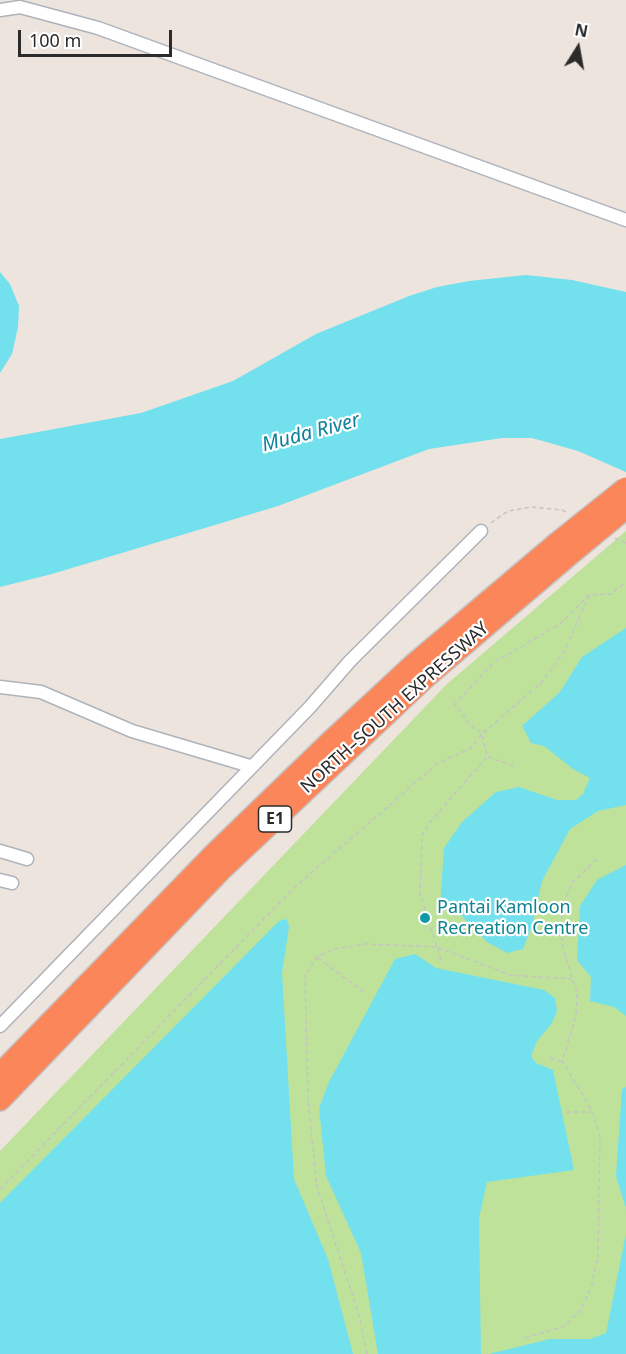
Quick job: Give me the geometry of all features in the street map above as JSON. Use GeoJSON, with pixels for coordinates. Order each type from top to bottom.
{"type":"FeatureCollection","features":[{"type":"Feature","properties":{"kind":"highway","name":"NORTH–SOUTH EXPRESSWAY"},"geometry":{"type":"LineString","coordinates":[[0,1100],[222,869],[626,488]]}},
{"type":"Feature","properties":{"kind":"highway","name":"NORTH–SOUTH EXPRESSWAY"},"geometry":{"type":"LineString","coordinates":[[0,1074],[213,855],[413,665],[562,550],[626,508]]}},
{"type":"Feature","properties":{"kind":"street"},"geometry":{"type":"LineString","coordinates":[[0,9],[16,4],[98,28],[626,220]]}},
{"type":"Feature","properties":{"kind":"street"},"geometry":{"type":"LineString","coordinates":[[0,1026],[250,766],[310,707],[388,621],[481,531]]}},
{"type":"Feature","properties":{"kind":"street"},"geometry":{"type":"LineString","coordinates":[[0,687],[41,692],[132,730],[250,766]]}},
{"type":"Feature","properties":{"kind":"street"},"geometry":{"type":"LineString","coordinates":[[0,851],[27,859]]}},
{"type":"Feature","properties":{"kind":"path"},"geometry":{"type":"LineString","coordinates":[[481,531],[508,512],[531,507],[562,510],[571,514]]}},
{"type":"Feature","properties":{"kind":"path"},"geometry":{"type":"LineString","coordinates":[[608,534],[626,543]]}},
{"type":"Feature","properties":{"kind":"path"},"geometry":{"type":"LineString","coordinates":[[487,757],[482,734],[472,727],[455,704],[493,663],[560,624],[589,596],[611,594],[626,582]]}},
{"type":"Feature","properties":{"kind":"path"},"geometry":{"type":"LineString","coordinates":[[0,1189],[295,887],[438,764],[471,748],[482,734],[542,682],[554,667],[579,623],[589,596]]}},
{"type":"Feature","properties":{"kind":"path"},"geometry":{"type":"LineString","coordinates":[[487,757],[516,767]]}},
{"type":"Feature","properties":{"kind":"path"},"geometry":{"type":"LineString","coordinates":[[441,960],[420,894],[422,835],[429,823],[487,757]]}},
{"type":"Feature","properties":{"kind":"path"},"geometry":{"type":"LineString","coordinates":[[562,1061],[576,1016],[576,993],[560,927],[564,904],[572,883],[599,857]]}},
{"type":"Feature","properties":{"kind":"path"},"geometry":{"type":"LineString","coordinates":[[367,1354],[359,1315],[316,1187],[308,1100],[304,1014],[305,975],[317,957],[334,949],[366,944],[437,946],[510,975],[571,979]]}},
{"type":"Feature","properties":{"kind":"path"},"geometry":{"type":"LineString","coordinates":[[317,957],[364,992]]}},
{"type":"Feature","properties":{"kind":"path"},"geometry":{"type":"LineString","coordinates":[[525,1338],[565,1326],[581,1310],[592,1284],[598,1255],[600,1136],[593,1112],[562,1061],[550,1058]]}},
{"type":"Feature","properties":{"kind":"path"},"geometry":{"type":"LineString","coordinates":[[566,1112],[593,1112]]}},
{"type":"Feature","properties":{"kind":"green space","name":"Pantai Kamloon Recreation Centre"},"geometry":{"type":"Polygon","coordinates":[[[626,531],[626,1354],[0,1354],[0,1151],[447,684],[626,531]]]}},
{"type":"Feature","properties":{"kind":"water"},"geometry":{"type":"Polygon","coordinates":[[[0,272],[10,284],[19,306],[18,327],[12,354],[0,373],[0,272]]]}},
{"type":"Feature","properties":{"kind":"water","name":"Muda River"},"geometry":{"type":"Polygon","coordinates":[[[526,275],[572,280],[626,292],[626,472],[578,451],[532,438],[502,438],[429,449],[278,506],[52,574],[0,587],[0,439],[141,413],[233,381],[316,334],[409,296],[437,287],[469,281],[526,275]]]}},
{"type":"Feature","properties":{"kind":"water"},"geometry":{"type":"Polygon","coordinates":[[[626,628],[626,805],[598,811],[570,829],[542,881],[532,926],[523,949],[507,953],[487,942],[462,916],[440,907],[444,848],[462,822],[496,792],[519,787],[557,800],[576,800],[583,794],[590,778],[573,769],[544,746],[531,743],[522,726],[560,692],[582,657],[626,628]]]}},
{"type":"Feature","properties":{"kind":"water"},"geometry":{"type":"Polygon","coordinates":[[[626,865],[626,1016],[614,1007],[590,1001],[591,977],[577,960],[580,906],[597,880],[626,865]]]}},
{"type":"Feature","properties":{"kind":"water"},"geometry":{"type":"Polygon","coordinates":[[[287,919],[289,927],[282,973],[294,1179],[328,1259],[353,1354],[0,1354],[0,1203],[279,921],[287,919]]]}},
{"type":"Feature","properties":{"kind":"water"},"geometry":{"type":"Polygon","coordinates":[[[415,954],[436,968],[544,990],[555,998],[557,1011],[552,1023],[537,1041],[531,1056],[536,1063],[553,1070],[574,1170],[487,1182],[479,1218],[481,1354],[378,1354],[361,1253],[326,1176],[319,1108],[329,1082],[395,959],[415,954]]]}},
{"type":"Feature","properties":{"kind":"water"},"geometry":{"type":"Polygon","coordinates":[[[626,1087],[626,1209],[616,1176],[622,1089],[626,1087]]]}},
{"type":"Feature","properties":{"kind":"water"},"geometry":{"type":"Polygon","coordinates":[[[626,1234],[626,1354],[489,1354],[550,1339],[590,1339],[606,1333],[626,1234]]]}},
{"type":"Feature","properties":{"kind":"place","name":"Pantai Kamloon Recreation Centre"},"geometry":{"type":"Point","coordinates":[425,918]}}]}
